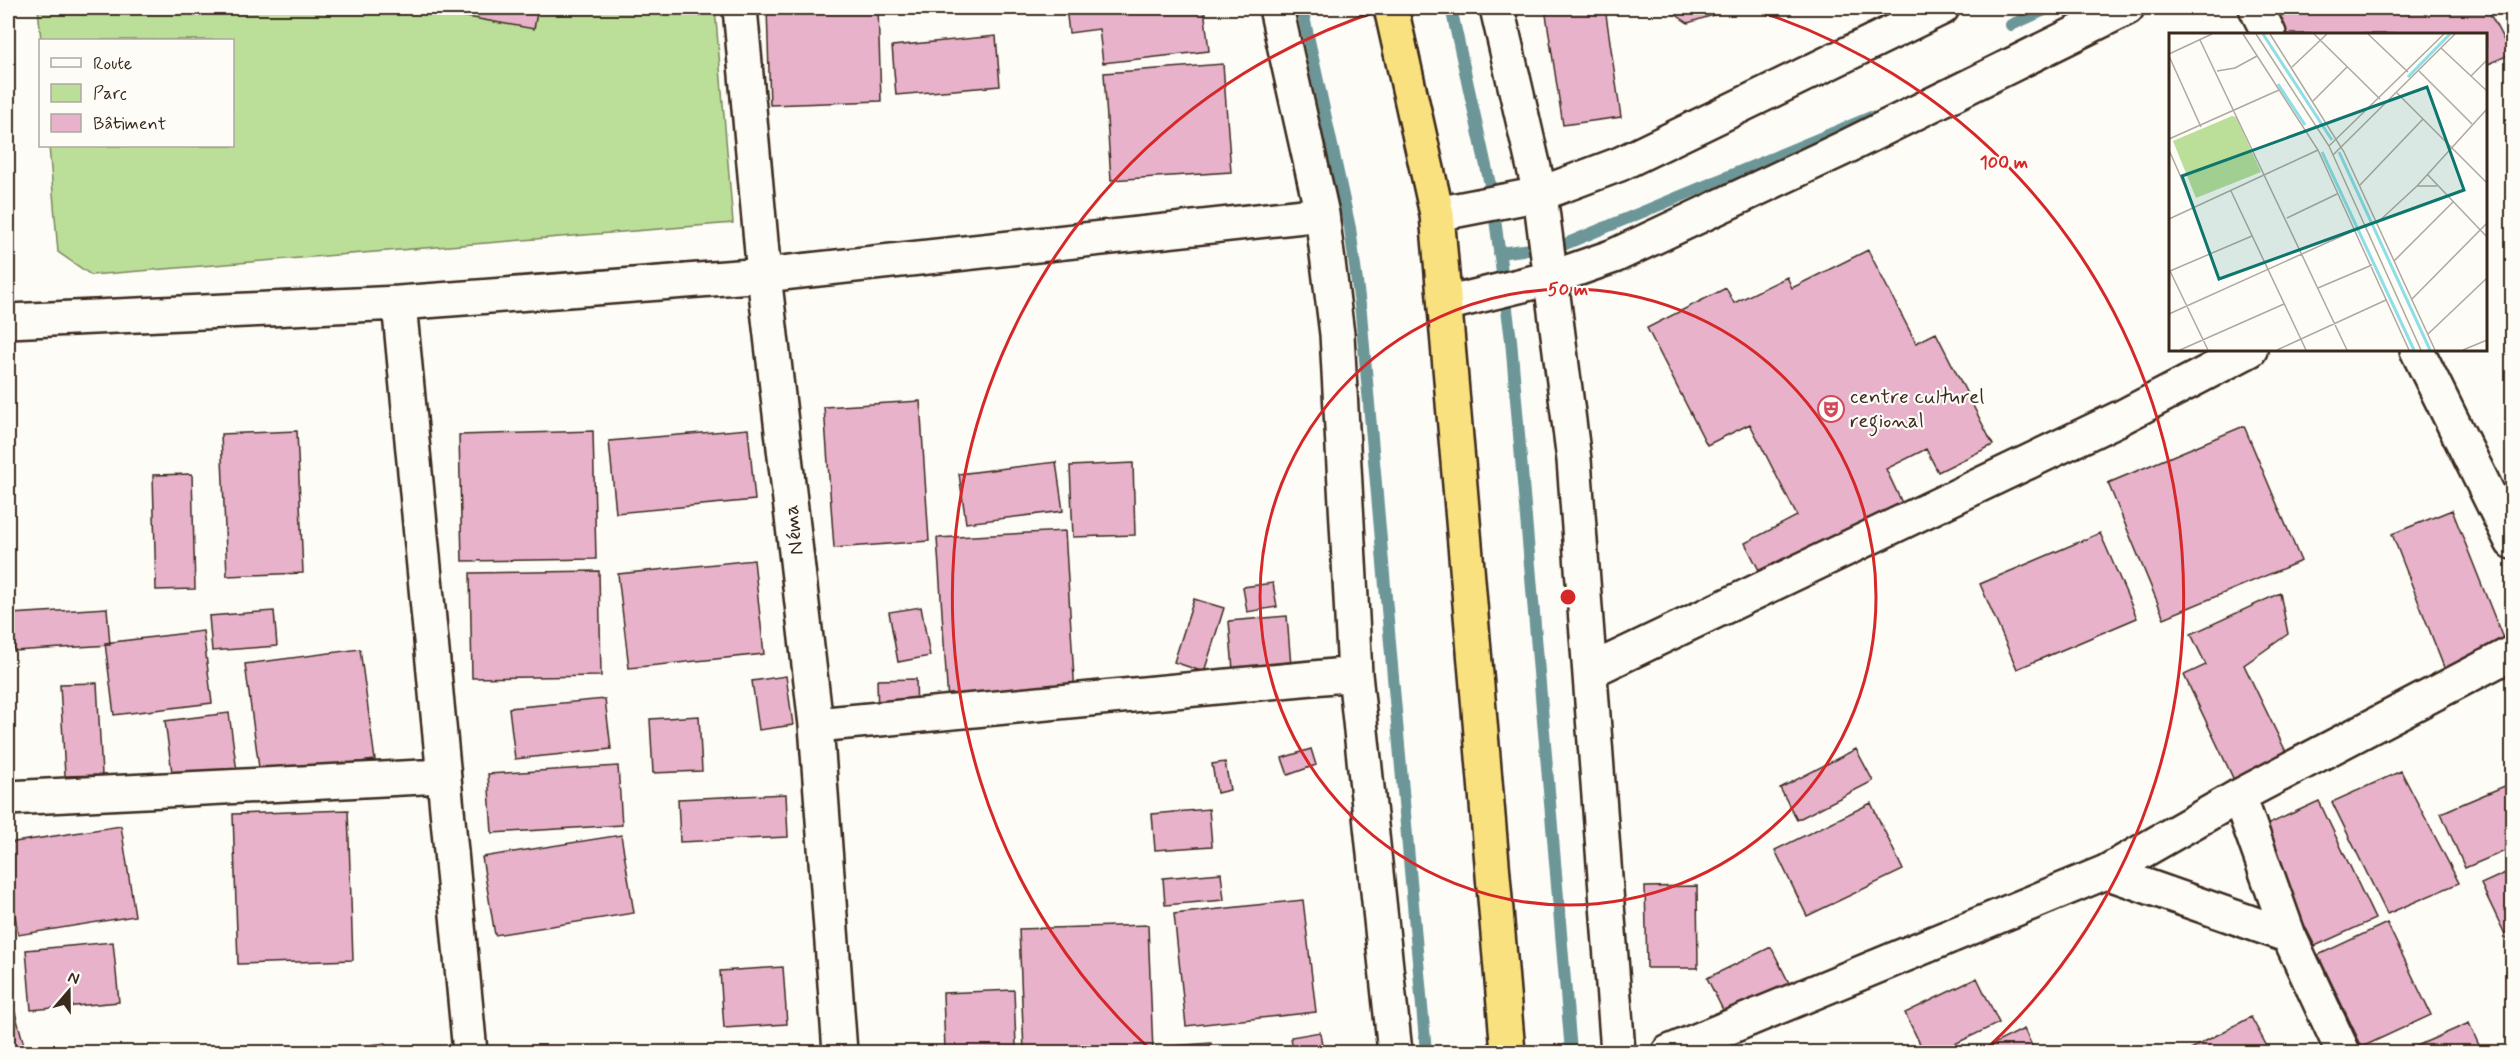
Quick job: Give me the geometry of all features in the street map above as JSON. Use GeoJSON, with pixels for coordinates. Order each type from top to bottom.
{"type":"FeatureCollection","features":[{"type":"Feature","properties":{"kind":"highway"},"geometry":{"type":"LineString","coordinates":[[1391,8],[1437,214],[1508,1053]]}},
{"type":"Feature","properties":{"kind":"street","name":"Néma"},"geometry":{"type":"LineString","coordinates":[[740,8],[764,275],[816,725],[840,1053]]}},
{"type":"Feature","properties":{"kind":"street"},"geometry":{"type":"LineString","coordinates":[[1276,8],[1322,214],[1337,334],[1355,674],[1395,1053]]}},
{"type":"Feature","properties":{"kind":"street"},"geometry":{"type":"LineString","coordinates":[[1497,8],[1526,196],[1551,278],[1574,460],[1618,1053]]}},
{"type":"Feature","properties":{"kind":"street"},"geometry":{"type":"LineString","coordinates":[[1437,214],[1526,196],[1620,164],[1942,8]]}},
{"type":"Feature","properties":{"kind":"street"},"geometry":{"type":"LineString","coordinates":[[1445,304],[1551,278],[1614,256],[1842,149],[2127,8]]}},
{"type":"Feature","properties":{"kind":"street"},"geometry":{"type":"LineString","coordinates":[[2256,8],[2268,33]]}},
{"type":"Feature","properties":{"kind":"street"},"geometry":{"type":"LineString","coordinates":[[8,321],[399,303],[764,275],[1322,214]]}},
{"type":"Feature","properties":{"kind":"street"},"geometry":{"type":"LineString","coordinates":[[399,303],[470,1053]]}},
{"type":"Feature","properties":{"kind":"street"},"geometry":{"type":"LineString","coordinates":[[1590,672],[2120,418],[2248,351]]}},
{"type":"Feature","properties":{"kind":"street"},"geometry":{"type":"LineString","coordinates":[[2417,351],[2512,542]]}},
{"type":"Feature","properties":{"kind":"street"},"geometry":{"type":"LineString","coordinates":[[1669,1053],[2106,873],[2239,796],[2512,653]]}},
{"type":"Feature","properties":{"kind":"street"},"geometry":{"type":"LineString","coordinates":[[816,725],[1355,674]]}},
{"type":"Feature","properties":{"kind":"street"},"geometry":{"type":"LineString","coordinates":[[8,798],[442,776]]}},
{"type":"Feature","properties":{"kind":"street"},"geometry":{"type":"LineString","coordinates":[[2239,796],[2289,936],[2343,1053]]}},
{"type":"Feature","properties":{"kind":"street"},"geometry":{"type":"LineString","coordinates":[[2106,873],[2289,936]]}},
{"type":"Feature","properties":{"kind":"green space"},"geometry":{"type":"Polygon","coordinates":[[[38,8],[715,8],[733,223],[91,275],[58,252],[49,147],[234,147],[234,39],[41,39],[38,8]]]}},
{"type":"Feature","properties":{"kind":"building"},"geometry":{"type":"Polygon","coordinates":[[[418,8],[538,8],[534,29],[418,8]]]}},
{"type":"Feature","properties":{"kind":"building"},"geometry":{"type":"Polygon","coordinates":[[[767,8],[878,8],[881,101],[770,105],[767,8]]]}},
{"type":"Feature","properties":{"kind":"building"},"geometry":{"type":"Polygon","coordinates":[[[1066,8],[1204,8],[1209,51],[1103,63],[1099,29],[1069,33],[1066,8]]]}},
{"type":"Feature","properties":{"kind":"building"},"geometry":{"type":"Polygon","coordinates":[[[1545,8],[1605,8],[1621,117],[1563,125],[1545,8]]]}},
{"type":"Feature","properties":{"kind":"building"},"geometry":{"type":"Polygon","coordinates":[[[1666,8],[1736,8],[1688,23],[1666,8]]]}},
{"type":"Feature","properties":{"kind":"building"},"geometry":{"type":"Polygon","coordinates":[[[2274,8],[2487,8],[2511,54],[2487,65],[2487,33],[2286,33],[2274,8]]]}},
{"type":"Feature","properties":{"kind":"building"},"geometry":{"type":"Polygon","coordinates":[[[996,36],[1000,86],[896,95],[892,46],[996,36]]]}},
{"type":"Feature","properties":{"kind":"building"},"geometry":{"type":"Polygon","coordinates":[[[1223,64],[1231,172],[1111,180],[1104,73],[1223,64]]]}},
{"type":"Feature","properties":{"kind":"building","name":"centre culturel regional"},"geometry":{"type":"Polygon","coordinates":[[[1868,250],[1916,343],[1936,333],[1993,445],[1938,472],[1926,449],[1886,469],[1902,503],[1761,574],[1745,543],[1797,516],[1750,424],[1707,445],[1647,328],[1726,288],[1734,303],[1787,277],[1792,288],[1868,250]]]}},
{"type":"Feature","properties":{"kind":"building"},"geometry":{"type":"Polygon","coordinates":[[[920,401],[929,541],[834,548],[824,407],[920,401]]]}},
{"type":"Feature","properties":{"kind":"building"},"geometry":{"type":"Polygon","coordinates":[[[2244,426],[2301,561],[2164,618],[2108,483],[2244,426]]]}},
{"type":"Feature","properties":{"kind":"building"},"geometry":{"type":"Polygon","coordinates":[[[748,429],[755,500],[616,513],[609,441],[748,429]]]}},
{"type":"Feature","properties":{"kind":"building"},"geometry":{"type":"Polygon","coordinates":[[[297,431],[303,573],[227,576],[221,434],[297,431]]]}},
{"type":"Feature","properties":{"kind":"building"},"geometry":{"type":"Polygon","coordinates":[[[593,431],[596,559],[462,561],[459,435],[593,431]]]}},
{"type":"Feature","properties":{"kind":"building"},"geometry":{"type":"Polygon","coordinates":[[[1056,462],[1063,511],[966,523],[959,474],[1056,462]]]}},
{"type":"Feature","properties":{"kind":"building"},"geometry":{"type":"Polygon","coordinates":[[[1133,463],[1135,535],[1073,537],[1070,466],[1133,463]]]}},
{"type":"Feature","properties":{"kind":"building"},"geometry":{"type":"Polygon","coordinates":[[[192,474],[195,589],[156,590],[153,475],[192,474]]]}},
{"type":"Feature","properties":{"kind":"building"},"geometry":{"type":"Polygon","coordinates":[[[2452,510],[2506,646],[2445,670],[2392,534],[2452,510]]]}},
{"type":"Feature","properties":{"kind":"building"},"geometry":{"type":"Polygon","coordinates":[[[1065,531],[1075,695],[948,702],[937,538],[1065,531]]]}},
{"type":"Feature","properties":{"kind":"building"},"geometry":{"type":"Polygon","coordinates":[[[2100,533],[2137,618],[2017,669],[1980,584],[2100,533]]]}},
{"type":"Feature","properties":{"kind":"building"},"geometry":{"type":"Polygon","coordinates":[[[754,560],[764,654],[629,668],[618,574],[754,560]]]}},
{"type":"Feature","properties":{"kind":"building"},"geometry":{"type":"Polygon","coordinates":[[[599,571],[601,676],[472,678],[470,573],[599,571]]]}},
{"type":"Feature","properties":{"kind":"building"},"geometry":{"type":"Polygon","coordinates":[[[1273,583],[1277,607],[1247,612],[1243,587],[1273,583]]]}},
{"type":"Feature","properties":{"kind":"building"},"geometry":{"type":"Polygon","coordinates":[[[2280,593],[2288,634],[2244,665],[2287,754],[2234,780],[2184,675],[2206,665],[2191,634],[2280,593]]]}},
{"type":"Feature","properties":{"kind":"building"},"geometry":{"type":"Polygon","coordinates":[[[1194,599],[1224,608],[1204,672],[1174,662],[1194,599]]]}},
{"type":"Feature","properties":{"kind":"building"},"geometry":{"type":"Polygon","coordinates":[[[921,607],[930,656],[898,662],[889,612],[921,607]]]}},
{"type":"Feature","properties":{"kind":"building"},"geometry":{"type":"Polygon","coordinates":[[[107,608],[110,645],[14,651],[11,614],[107,608]]]}},
{"type":"Feature","properties":{"kind":"building"},"geometry":{"type":"Polygon","coordinates":[[[274,611],[277,646],[212,651],[209,616],[274,611]]]}},
{"type":"Feature","properties":{"kind":"building"},"geometry":{"type":"Polygon","coordinates":[[[1287,616],[1291,666],[1233,670],[1229,621],[1287,616]]]}},
{"type":"Feature","properties":{"kind":"building"},"geometry":{"type":"Polygon","coordinates":[[[203,631],[212,703],[114,715],[105,643],[203,631]]]}},
{"type":"Feature","properties":{"kind":"building"},"geometry":{"type":"Polygon","coordinates":[[[360,649],[375,760],[260,775],[245,664],[360,649]]]}},
{"type":"Feature","properties":{"kind":"building"},"geometry":{"type":"Polygon","coordinates":[[[786,676],[793,725],[759,730],[752,681],[786,676]]]}},
{"type":"Feature","properties":{"kind":"building"},"geometry":{"type":"Polygon","coordinates":[[[916,679],[917,712],[878,714],[877,680],[916,679]]]}},
{"type":"Feature","properties":{"kind":"building"},"geometry":{"type":"Polygon","coordinates":[[[97,683],[102,775],[65,776],[60,684],[97,683]]]}},
{"type":"Feature","properties":{"kind":"building"},"geometry":{"type":"Polygon","coordinates":[[[605,699],[611,749],[515,759],[509,708],[605,699]]]}},
{"type":"Feature","properties":{"kind":"building"},"geometry":{"type":"Polygon","coordinates":[[[229,713],[238,779],[174,787],[165,721],[229,713]]]}},
{"type":"Feature","properties":{"kind":"building"},"geometry":{"type":"Polygon","coordinates":[[[699,716],[702,771],[653,773],[650,719],[699,716]]]}},
{"type":"Feature","properties":{"kind":"building"},"geometry":{"type":"Polygon","coordinates":[[[1311,749],[1316,765],[1288,775],[1282,758],[1311,749]]]}},
{"type":"Feature","properties":{"kind":"building"},"geometry":{"type":"Polygon","coordinates":[[[1856,749],[1873,781],[1797,820],[1780,788],[1856,749]]]}},
{"type":"Feature","properties":{"kind":"building"},"geometry":{"type":"Polygon","coordinates":[[[1225,762],[1230,790],[1217,793],[1212,764],[1225,762]]]}},
{"type":"Feature","properties":{"kind":"building"},"geometry":{"type":"Polygon","coordinates":[[[618,766],[622,825],[492,833],[488,774],[618,766]]]}},
{"type":"Feature","properties":{"kind":"building"},"geometry":{"type":"Polygon","coordinates":[[[2401,771],[2459,883],[2387,914],[2332,802],[2401,771]]]}},
{"type":"Feature","properties":{"kind":"building"},"geometry":{"type":"Polygon","coordinates":[[[2507,785],[2512,798],[2512,848],[2465,868],[2441,813],[2507,785]]]}},
{"type":"Feature","properties":{"kind":"building"},"geometry":{"type":"Polygon","coordinates":[[[786,794],[788,837],[680,842],[678,799],[786,794]]]}},
{"type":"Feature","properties":{"kind":"building"},"geometry":{"type":"Polygon","coordinates":[[[2319,801],[2375,919],[2315,946],[2256,830],[2319,801]]]}},
{"type":"Feature","properties":{"kind":"building"},"geometry":{"type":"Polygon","coordinates":[[[1871,803],[1903,870],[1807,916],[1775,850],[1871,803]]]}},
{"type":"Feature","properties":{"kind":"building"},"geometry":{"type":"Polygon","coordinates":[[[1209,809],[1212,846],[1155,850],[1152,814],[1209,809]]]}},
{"type":"Feature","properties":{"kind":"building"},"geometry":{"type":"Polygon","coordinates":[[[348,810],[353,960],[238,964],[233,814],[348,810]]]}},
{"type":"Feature","properties":{"kind":"building"},"geometry":{"type":"Polygon","coordinates":[[[121,826],[135,916],[18,935],[8,867],[8,843],[121,826]]]}},
{"type":"Feature","properties":{"kind":"building"},"geometry":{"type":"Polygon","coordinates":[[[621,835],[634,913],[495,935],[482,857],[621,835]]]}},
{"type":"Feature","properties":{"kind":"building"},"geometry":{"type":"Polygon","coordinates":[[[2512,870],[2512,949],[2481,884],[2512,870]]]}},
{"type":"Feature","properties":{"kind":"building"},"geometry":{"type":"Polygon","coordinates":[[[1221,873],[1224,900],[1165,905],[1163,878],[1221,873]]]}},
{"type":"Feature","properties":{"kind":"building"},"geometry":{"type":"Polygon","coordinates":[[[1697,886],[1698,968],[1647,968],[1645,887],[1697,886]]]}},
{"type":"Feature","properties":{"kind":"building"},"geometry":{"type":"Polygon","coordinates":[[[1303,900],[1316,1012],[1186,1026],[1174,914],[1303,900]]]}},
{"type":"Feature","properties":{"kind":"building"},"geometry":{"type":"Polygon","coordinates":[[[2387,923],[2431,1015],[2362,1047],[2318,955],[2387,923]]]}},
{"type":"Feature","properties":{"kind":"building"},"geometry":{"type":"Polygon","coordinates":[[[1148,925],[1153,1052],[1024,1052],[1019,929],[1148,925]]]}},
{"type":"Feature","properties":{"kind":"building"},"geometry":{"type":"Polygon","coordinates":[[[113,942],[119,1002],[31,1010],[26,950],[113,942]]]}},
{"type":"Feature","properties":{"kind":"building"},"geometry":{"type":"Polygon","coordinates":[[[1771,947],[1792,989],[1728,1020],[1707,978],[1771,947]]]}},
{"type":"Feature","properties":{"kind":"building"},"geometry":{"type":"Polygon","coordinates":[[[783,967],[787,1024],[724,1028],[720,971],[783,967]]]}},
{"type":"Feature","properties":{"kind":"building"},"geometry":{"type":"Polygon","coordinates":[[[1977,978],[1999,1023],[1938,1052],[1924,1052],[1905,1013],[1977,978]]]}},
{"type":"Feature","properties":{"kind":"building"},"geometry":{"type":"Polygon","coordinates":[[[1014,990],[1016,1047],[945,1051],[943,993],[1014,990]]]}},
{"type":"Feature","properties":{"kind":"building"},"geometry":{"type":"Polygon","coordinates":[[[14,1009],[26,1052],[8,1052],[8,1010],[14,1009]]]}},
{"type":"Feature","properties":{"kind":"building"},"geometry":{"type":"Polygon","coordinates":[[[2251,1017],[2270,1052],[2185,1052],[2251,1017]]]}},
{"type":"Feature","properties":{"kind":"building"},"geometry":{"type":"Polygon","coordinates":[[[2469,1023],[2482,1052],[2403,1052],[2469,1023]]]}},
{"type":"Feature","properties":{"kind":"building"},"geometry":{"type":"Polygon","coordinates":[[[2024,1029],[2035,1052],[1987,1052],[1985,1048],[2024,1029]]]}},
{"type":"Feature","properties":{"kind":"building"},"geometry":{"type":"Polygon","coordinates":[[[1320,1032],[1323,1052],[1293,1052],[1291,1037],[1320,1032]]]}},
{"type":"Feature","properties":{"kind":"building"},"geometry":{"type":"Polygon","coordinates":[[[385,1043],[386,1052],[315,1052],[385,1043]]]}},
{"type":"Feature","properties":{"kind":"building"},"geometry":{"type":"Polygon","coordinates":[[[1211,1043],[1212,1052],[1174,1052],[1173,1046],[1211,1043]]]}},
{"type":"Feature","properties":{"kind":"waterway"},"geometry":{"type":"LineString","coordinates":[[1302,8],[1350,228],[1361,313],[1426,1052]]}},
{"type":"Feature","properties":{"kind":"waterway"},"geometry":{"type":"LineString","coordinates":[[1451,8],[1491,189],[1511,340],[1571,1052]]}},
{"type":"Feature","properties":{"kind":"waterway"},"geometry":{"type":"LineString","coordinates":[[2011,25],[2049,8]]}},
{"type":"Feature","properties":{"kind":"waterway"},"geometry":{"type":"LineString","coordinates":[[1499,253],[1563,245],[1871,117]]}},
{"type":"Feature","properties":{"kind":"place","name":"centre culturel regional"},"geometry":{"type":"Point","coordinates":[1831,409]}}]}
